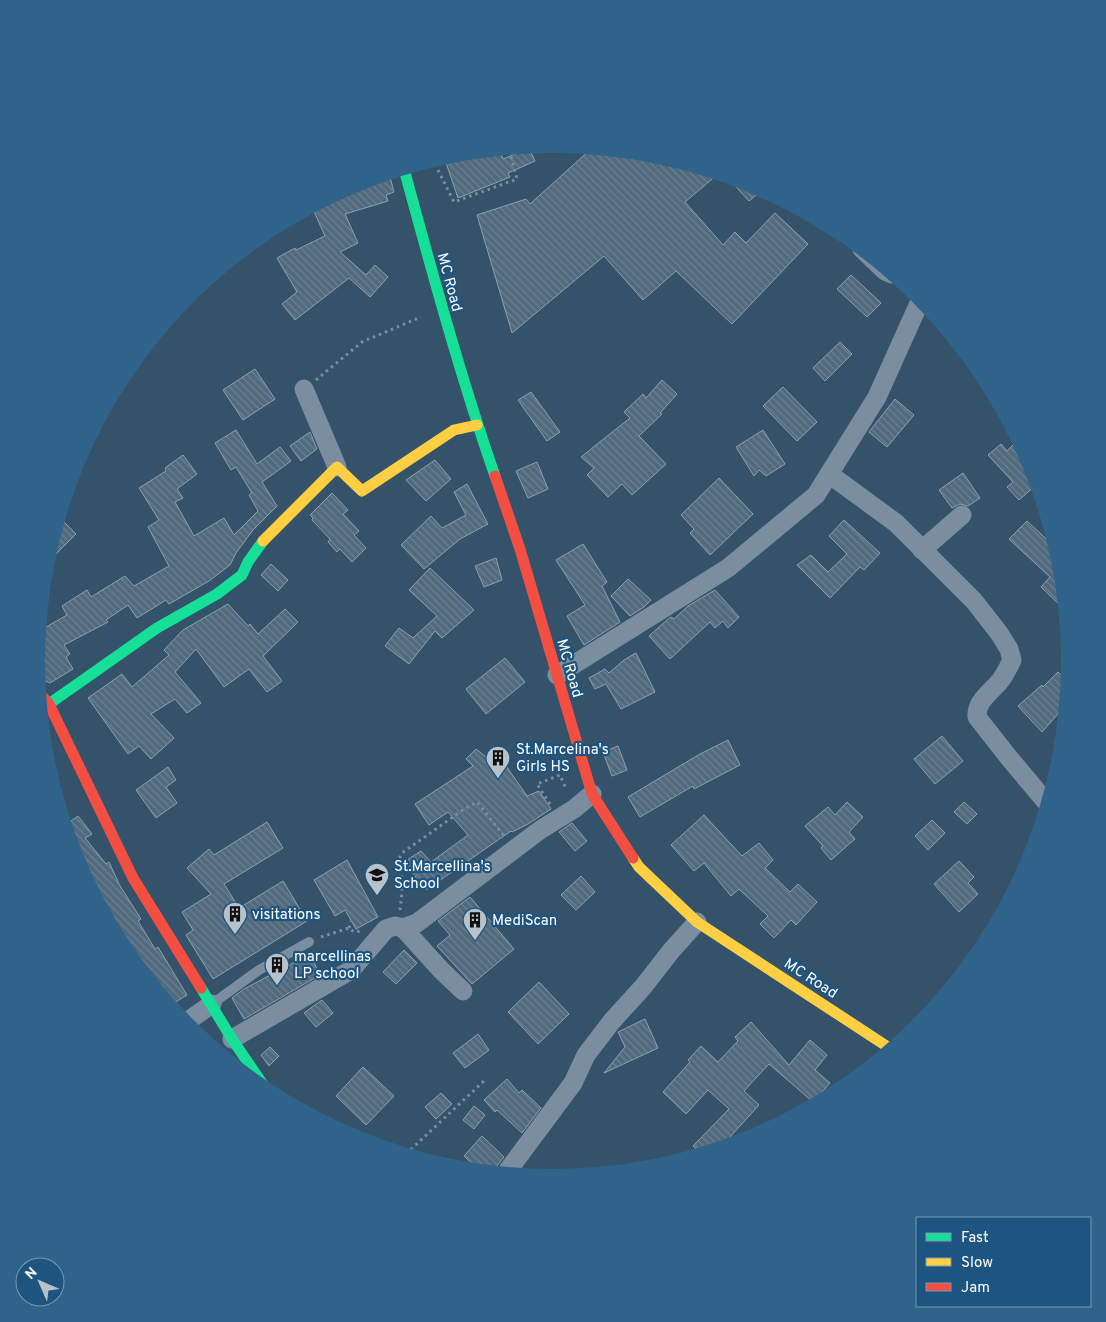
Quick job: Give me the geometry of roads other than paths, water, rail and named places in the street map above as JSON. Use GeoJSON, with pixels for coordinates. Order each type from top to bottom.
{"type":"FeatureCollection","features":[{"type":"Feature","properties":{"kind":"main road","name":"MC Road"},"geometry":{"type":"LineString","coordinates":[[406,175],[441,308],[477,425],[520,549],[592,794],[639,867],[697,922],[885,1045]]}},
{"type":"Feature","properties":{"kind":"main road"},"geometry":{"type":"LineString","coordinates":[[49,704],[158,628],[217,594],[242,575],[248,562],[265,539],[338,467],[362,491],[454,430],[477,425]]}},
{"type":"Feature","properties":{"kind":"main road"},"geometry":{"type":"LineString","coordinates":[[47,701],[133,878],[254,1071]]}},
{"type":"Feature","properties":{"kind":"street"},"geometry":{"type":"LineString","coordinates":[[556,674],[728,568],[816,496],[877,397],[917,307]]}},
{"type":"Feature","properties":{"kind":"street"},"geometry":{"type":"LineString","coordinates":[[304,390],[338,467]]}},
{"type":"Feature","properties":{"kind":"street"},"geometry":{"type":"LineString","coordinates":[[829,474],[896,523],[974,601],[999,632],[1012,660],[1001,680],[981,702],[977,709],[977,717],[1042,797]]}},
{"type":"Feature","properties":{"kind":"street"},"geometry":{"type":"LineString","coordinates":[[922,550],[962,515]]}},
{"type":"Feature","properties":{"kind":"street"},"geometry":{"type":"LineString","coordinates":[[398,921],[417,923],[540,830],[592,794]]}},
{"type":"Feature","properties":{"kind":"street"},"geometry":{"type":"LineString","coordinates":[[398,921],[441,970],[463,991]]}},
{"type":"Feature","properties":{"kind":"street"},"geometry":{"type":"LineString","coordinates":[[232,1039],[351,970],[386,929],[395,926],[398,921]]}},
{"type":"Feature","properties":{"kind":"street"},"geometry":{"type":"LineString","coordinates":[[510,1167],[573,1083],[586,1055],[612,1020],[643,987],[697,922]]}},
{"type":"Feature","properties":{"kind":"street"},"geometry":{"type":"LineString","coordinates":[[192,1018],[212,1004]]}},
{"type":"Feature","properties":{"kind":"lane"},"geometry":{"type":"LineString","coordinates":[[212,1004],[259,970],[309,942]]}},
{"type":"Feature","properties":{"kind":"place","name":"St.Marcelina's Girls HS"},"geometry":{"type":"Point","coordinates":[498,779]}},
{"type":"Feature","properties":{"kind":"place","name":"St.Marcellina's School"},"geometry":{"type":"Point","coordinates":[377,896]}},
{"type":"Feature","properties":{"kind":"place","name":"visitations"},"geometry":{"type":"Point","coordinates":[235,935]}},
{"type":"Feature","properties":{"kind":"place","name":"MediScan"},"geometry":{"type":"Point","coordinates":[475,941]}},
{"type":"Feature","properties":{"kind":"place","name":"marcellinas LP school"},"geometry":{"type":"Point","coordinates":[277,986]}}]}
